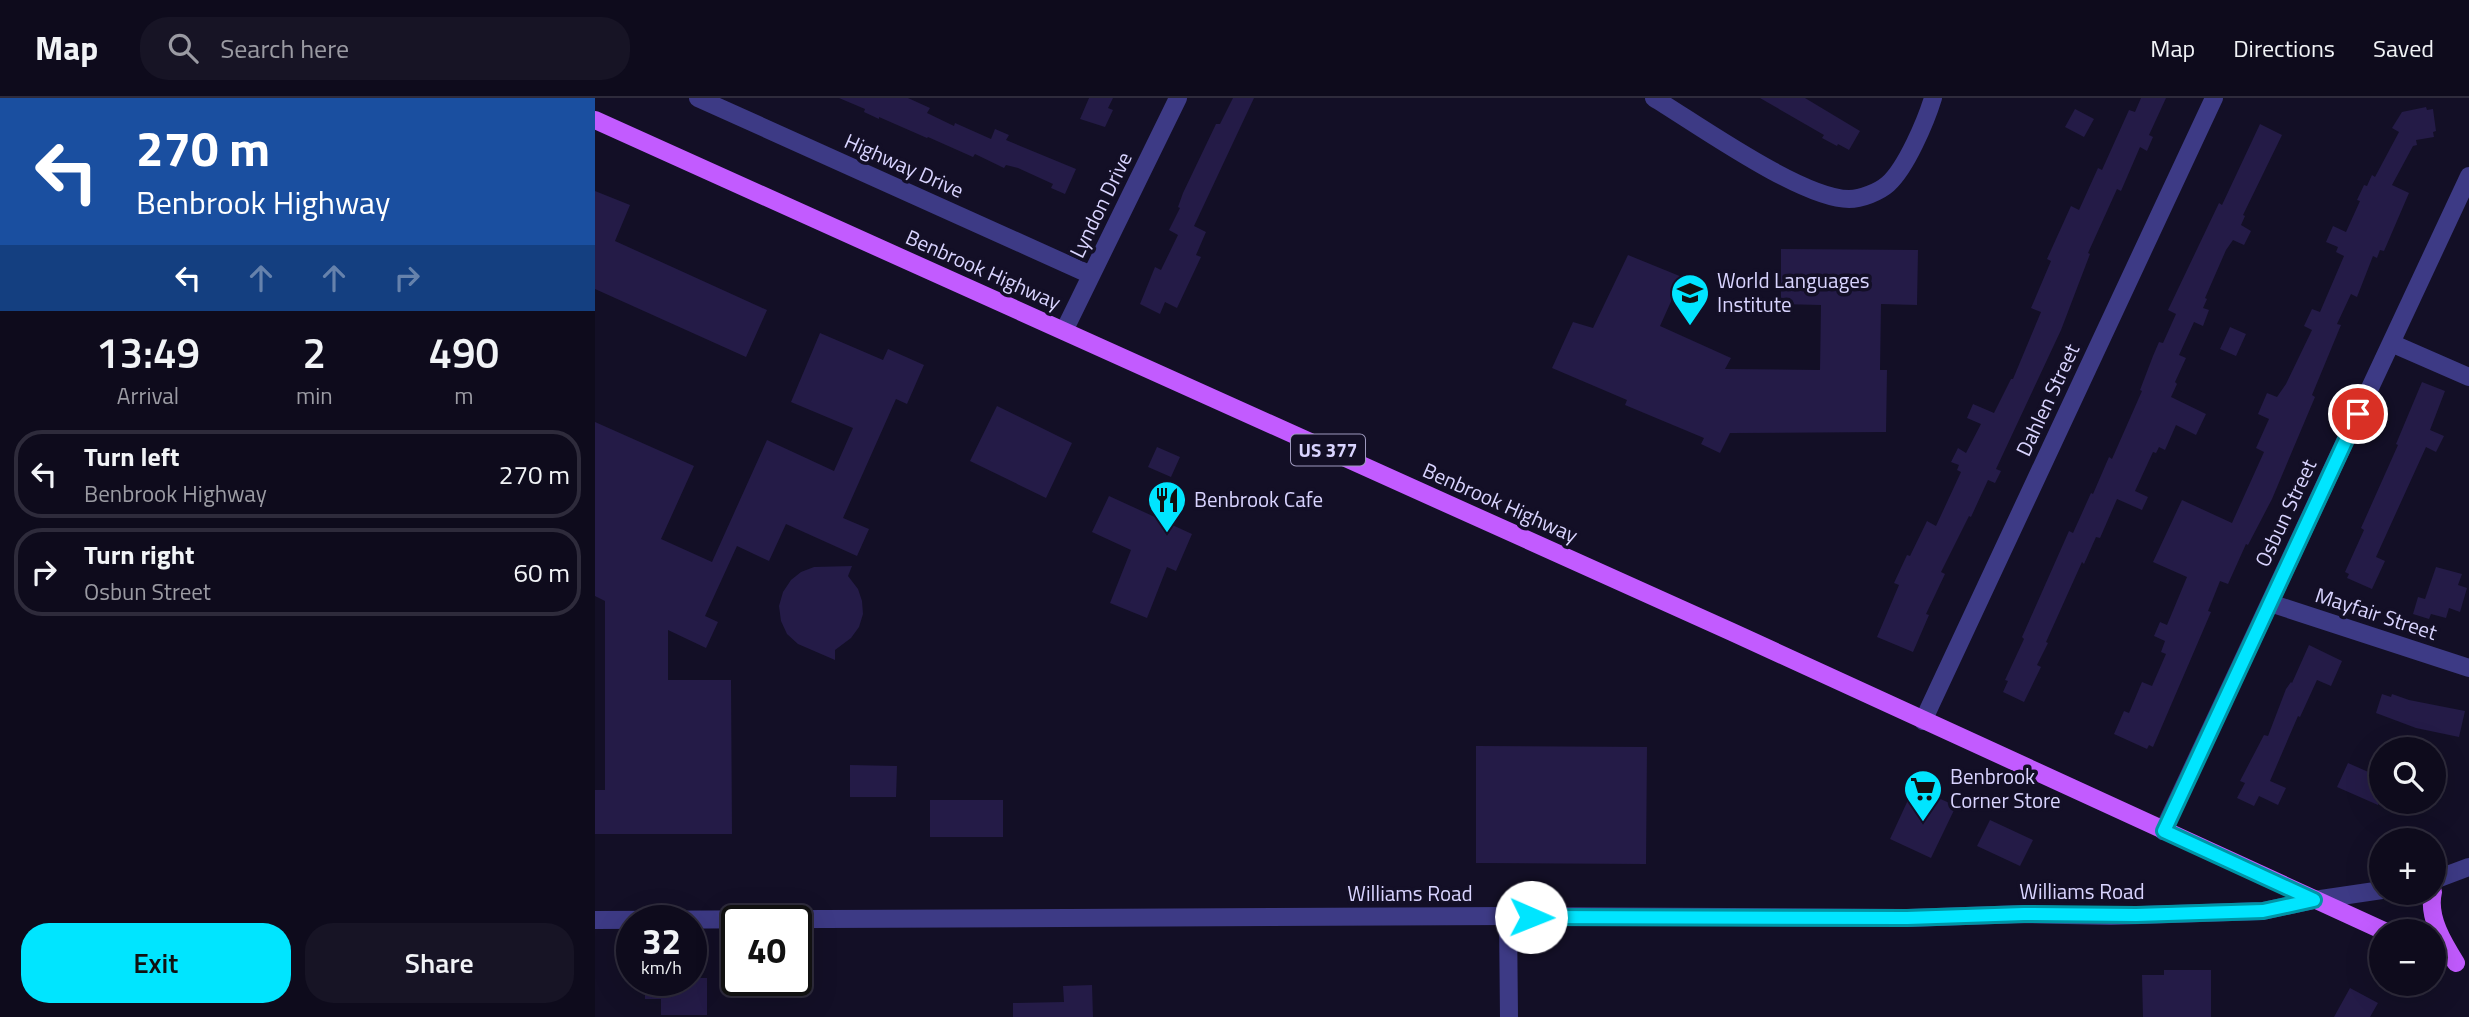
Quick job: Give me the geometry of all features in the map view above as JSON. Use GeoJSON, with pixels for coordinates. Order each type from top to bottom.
{"type":"FeatureCollection","features":[{"type":"Feature","properties":{"kind":"main road","name":"Benbrook Highway"},"geometry":{"type":"LineString","coordinates":[[595,120],[1723,628],[2369,924]]}},
{"type":"Feature","properties":{"kind":"main road"},"geometry":{"type":"LineString","coordinates":[[2432,905],[2443,942],[2463,966]]}},
{"type":"Feature","properties":{"kind":"main road"},"geometry":{"type":"LineString","coordinates":[[2446,959],[2463,966]]}},
{"type":"Feature","properties":{"kind":"street","name":"Highway Drive"},"geometry":{"type":"LineString","coordinates":[[698,98],[1091,275]]}},
{"type":"Feature","properties":{"kind":"street","name":"Lyndon Drive"},"geometry":{"type":"LineString","coordinates":[[1064,331],[1178,98]]}},
{"type":"Feature","properties":{"kind":"street"},"geometry":{"type":"LineString","coordinates":[[1654,98],[1781,175],[1822,195],[1849,199],[1867,195],[1888,183],[1926,122],[1933,98]]}},
{"type":"Feature","properties":{"kind":"street","name":"Dahlen Street"},"geometry":{"type":"LineString","coordinates":[[1923,721],[2214,98]]}},
{"type":"Feature","properties":{"kind":"street","name":"Osbun Street"},"geometry":{"type":"LineString","coordinates":[[2164,831],[2469,176]]}},
{"type":"Feature","properties":{"kind":"street"},"geometry":{"type":"LineString","coordinates":[[2391,344],[2469,377]]}},
{"type":"Feature","properties":{"kind":"street","name":"Mayfair Street"},"geometry":{"type":"LineString","coordinates":[[2270,603],[2469,668]]}},
{"type":"Feature","properties":{"kind":"street"},"geometry":{"type":"LineString","coordinates":[[2446,879],[2469,867]]}},
{"type":"Feature","properties":{"kind":"street","name":"Williams Road"},"geometry":{"type":"LineString","coordinates":[[595,920],[1508,916],[1907,918],[2024,914],[2111,916],[2263,911],[2369,892]]}},
{"type":"Feature","properties":{"kind":"street"},"geometry":{"type":"LineString","coordinates":[[1508,916],[1509,1017]]}},
{"type":"Feature","properties":{"kind":"building"},"geometry":{"type":"Polygon","coordinates":[[[839,98],[908,98],[930,108],[927,113],[954,126],[955,123],[991,139],[995,129],[1009,135],[1006,140],[1076,169],[1065,194],[1051,188],[1053,184],[1018,168],[1006,165],[1004,168],[975,154],[973,157],[879,119],[864,112],[865,109],[839,98]]]}},
{"type":"Feature","properties":{"kind":"building"},"geometry":{"type":"Polygon","coordinates":[[[1089,98],[1113,98],[1108,108],[1113,110],[1105,127],[1080,119],[1089,98]]]}},
{"type":"Feature","properties":{"kind":"building"},"geometry":{"type":"Polygon","coordinates":[[[1233,98],[1254,98],[1194,226],[1206,232],[1196,255],[1201,257],[1177,308],[1165,302],[1160,314],[1140,304],[1155,267],[1161,270],[1178,235],[1169,230],[1180,208],[1178,207],[1183,193],[1216,124],[1220,124],[1233,98]]]}},
{"type":"Feature","properties":{"kind":"building"},"geometry":{"type":"Polygon","coordinates":[[[1760,98],[1805,98],[1860,131],[1849,150],[1822,138],[1824,135],[1760,98]]]}},
{"type":"Feature","properties":{"kind":"building"},"geometry":{"type":"Polygon","coordinates":[[[2141,98],[2166,98],[2149,135],[2153,137],[2147,151],[2140,147],[2121,191],[2117,189],[2088,253],[2090,254],[2061,330],[1996,469],[2001,471],[1995,483],[1988,480],[1941,572],[1945,574],[1926,614],[1929,615],[1913,652],[1877,637],[1899,585],[1894,583],[1907,555],[1910,556],[1927,521],[1936,526],[1961,472],[1957,470],[1959,465],[1951,462],[1958,448],[1966,453],[1981,424],[1967,418],[1973,404],[1994,413],[2013,379],[2041,312],[2031,308],[2051,261],[2047,259],[2071,206],[2079,210],[2098,168],[2102,170],[2129,110],[2135,112],[2141,98]]]}},
{"type":"Feature","properties":{"kind":"building"},"geometry":{"type":"Polygon","coordinates":[[[2426,107],[2427,110],[2433,109],[2436,131],[2433,132],[2434,137],[2416,140],[2417,145],[2413,146],[2392,185],[2409,193],[2384,251],[2380,250],[2377,258],[2373,256],[2357,297],[2351,294],[2337,324],[2341,325],[2312,395],[2315,397],[2272,499],[2248,545],[2246,544],[2228,584],[2220,581],[2208,611],[2211,612],[2153,747],[2149,745],[2147,749],[2114,734],[2124,711],[2129,713],[2142,682],[2152,686],[2166,654],[2161,652],[2165,641],[2154,636],[2160,622],[2167,625],[2187,577],[2153,562],[2182,500],[2232,523],[2264,452],[2256,448],[2269,419],[2258,414],[2267,393],[2277,397],[2286,384],[2312,330],[2304,326],[2312,309],[2320,312],[2344,256],[2336,252],[2338,247],[2326,242],[2333,226],[2346,232],[2364,185],[2367,186],[2372,175],[2375,177],[2399,132],[2392,128],[2402,112],[2426,107]]]}},
{"type":"Feature","properties":{"kind":"building"},"geometry":{"type":"Polygon","coordinates":[[[2075,109],[2094,119],[2084,137],[2065,127],[2075,109]]]}},
{"type":"Feature","properties":{"kind":"building"},"geometry":{"type":"Polygon","coordinates":[[[2260,124],[2282,135],[2243,215],[2245,216],[2241,225],[2251,231],[2244,245],[2233,240],[2226,250],[2205,298],[2207,299],[2203,308],[2209,310],[2203,326],[2194,322],[2179,355],[2186,358],[2171,397],[2206,414],[2196,435],[2176,425],[2165,450],[2159,447],[2156,453],[2153,452],[2135,491],[2148,497],[2142,510],[2117,499],[2100,538],[2096,537],[2084,564],[2082,562],[2046,642],[2048,643],[2037,665],[2041,667],[2024,702],[2003,692],[2008,681],[2005,680],[2024,639],[2022,637],[2069,531],[2073,533],[2109,457],[2112,459],[2142,391],[2140,390],[2159,342],[2163,343],[2176,314],[2168,310],[2260,124]]]}},
{"type":"Feature","properties":{"kind":"building"},"geometry":{"type":"Polygon","coordinates":[[[595,191],[630,205],[615,241],[767,310],[746,357],[595,289],[595,191]]]}},
{"type":"Feature","properties":{"kind":"building"},"geometry":{"type":"Polygon","coordinates":[[[1781,249],[1918,250],[1917,305],[1881,304],[1880,370],[1887,370],[1886,432],[1730,433],[1720,453],[1701,444],[1704,438],[1625,405],[1627,400],[1552,368],[1573,322],[1593,328],[1628,255],[1682,277],[1660,326],[1731,358],[1725,369],[1820,370],[1821,305],[1781,304],[1781,249]]]}},
{"type":"Feature","properties":{"kind":"building"},"geometry":{"type":"Polygon","coordinates":[[[2230,327],[2246,334],[2236,356],[2220,349],[2230,327]]]}},
{"type":"Feature","properties":{"kind":"building"},"geometry":{"type":"Polygon","coordinates":[[[820,333],[883,360],[888,349],[924,365],[907,404],[896,399],[843,518],[869,529],[857,556],[786,524],[769,561],[737,546],[705,616],[718,622],[706,648],[668,630],[668,680],[731,680],[732,834],[595,834],[595,790],[605,790],[605,601],[595,596],[595,422],[694,466],[661,539],[712,562],[767,440],[834,471],[853,428],[791,402],[820,333]]]}},
{"type":"Feature","properties":{"kind":"building"},"geometry":{"type":"Polygon","coordinates":[[[2422,382],[2445,391],[2430,430],[2444,436],[2436,452],[2426,447],[2376,557],[2385,561],[2372,589],[2347,578],[2349,574],[2345,572],[2422,382]]]}},
{"type":"Feature","properties":{"kind":"building"},"geometry":{"type":"Polygon","coordinates":[[[997,406],[1072,443],[1046,498],[970,461],[997,406]]]}},
{"type":"Feature","properties":{"kind":"building"},"geometry":{"type":"Polygon","coordinates":[[[1157,447],[1180,457],[1171,477],[1148,467],[1157,447]]]}},
{"type":"Feature","properties":{"kind":"building"},"geometry":{"type":"Polygon","coordinates":[[[1109,496],[1192,534],[1176,571],[1167,567],[1147,618],[1110,603],[1131,550],[1092,532],[1109,496]]]}},
{"type":"Feature","properties":{"kind":"building"},"geometry":{"type":"Polygon","coordinates":[[[852,566],[848,576],[858,589],[863,614],[859,627],[851,638],[835,650],[835,660],[798,644],[787,634],[781,621],[779,606],[783,592],[801,572],[814,567],[852,566]]]}},
{"type":"Feature","properties":{"kind":"building"},"geometry":{"type":"Polygon","coordinates":[[[2436,567],[2462,574],[2458,585],[2467,588],[2460,612],[2449,608],[2446,618],[2431,614],[2429,619],[2413,614],[2418,597],[2425,599],[2436,567]]]}},
{"type":"Feature","properties":{"kind":"building"},"geometry":{"type":"Polygon","coordinates":[[[2309,645],[2342,661],[2331,686],[2317,680],[2300,717],[2298,716],[2270,781],[2286,788],[2278,805],[2259,796],[2254,806],[2237,798],[2245,783],[2240,781],[2264,735],[2268,736],[2286,689],[2292,683],[2309,645]]]}},
{"type":"Feature","properties":{"kind":"building"},"geometry":{"type":"Polygon","coordinates":[[[2382,694],[2465,711],[2459,737],[2416,728],[2376,713],[2382,694]]]}},
{"type":"Feature","properties":{"kind":"building"},"geometry":{"type":"Polygon","coordinates":[[[1476,746],[1647,747],[1646,864],[1476,863],[1476,746]]]}},
{"type":"Feature","properties":{"kind":"building"},"geometry":{"type":"Polygon","coordinates":[[[2348,763],[2369,772],[2369,801],[2337,787],[2348,763]]]}},
{"type":"Feature","properties":{"kind":"building"},"geometry":{"type":"Polygon","coordinates":[[[850,765],[897,766],[896,797],[850,797],[850,765]]]}},
{"type":"Feature","properties":{"kind":"building","name":"Benbrook Corner Store"},"geometry":{"type":"Polygon","coordinates":[[[1914,787],[1956,806],[1931,858],[1890,839],[1914,787]]]}},
{"type":"Feature","properties":{"kind":"building"},"geometry":{"type":"Polygon","coordinates":[[[930,800],[1003,800],[1003,837],[930,837],[930,800]]]}},
{"type":"Feature","properties":{"kind":"building"},"geometry":{"type":"Polygon","coordinates":[[[1990,820],[2033,840],[2020,866],[1977,846],[1990,820]]]}},
{"type":"Feature","properties":{"kind":"building"},"geometry":{"type":"Polygon","coordinates":[[[2164,970],[2211,970],[2211,1017],[2143,1017],[2142,975],[2164,975],[2164,970]]]}},
{"type":"Feature","properties":{"kind":"building"},"geometry":{"type":"Polygon","coordinates":[[[1092,985],[1093,1017],[1013,1017],[1013,1003],[1064,1002],[1063,986],[1092,985]]]}},
{"type":"Feature","properties":{"kind":"building"},"geometry":{"type":"Polygon","coordinates":[[[2350,988],[2378,1003],[2370,1017],[2334,1017],[2350,988]]]}},
{"type":"Feature","properties":{"kind":"building"},"geometry":{"type":"Polygon","coordinates":[[[645,996],[707,996],[707,1015],[661,1015],[661,999],[645,999],[645,996]]]}},
{"type":"Feature","properties":{"kind":"place","name":"World Languages Institute"},"geometry":{"type":"Point","coordinates":[1690,327]}},
{"type":"Feature","properties":{"kind":"place","name":"Benbrook Cafe"},"geometry":{"type":"Point","coordinates":[1167,534]}},
{"type":"Feature","properties":{"kind":"place","name":"Benbrook Corner Store"},"geometry":{"type":"Point","coordinates":[1923,823]}},
{"type":"Feature","properties":{"kind":"route"},"geometry":{"type":"LineString","coordinates":[[1531,917],[1940,918],[2024,914],[2111,916],[2263,911],[2314,900],[2164,831],[2358,414]]}}]}
